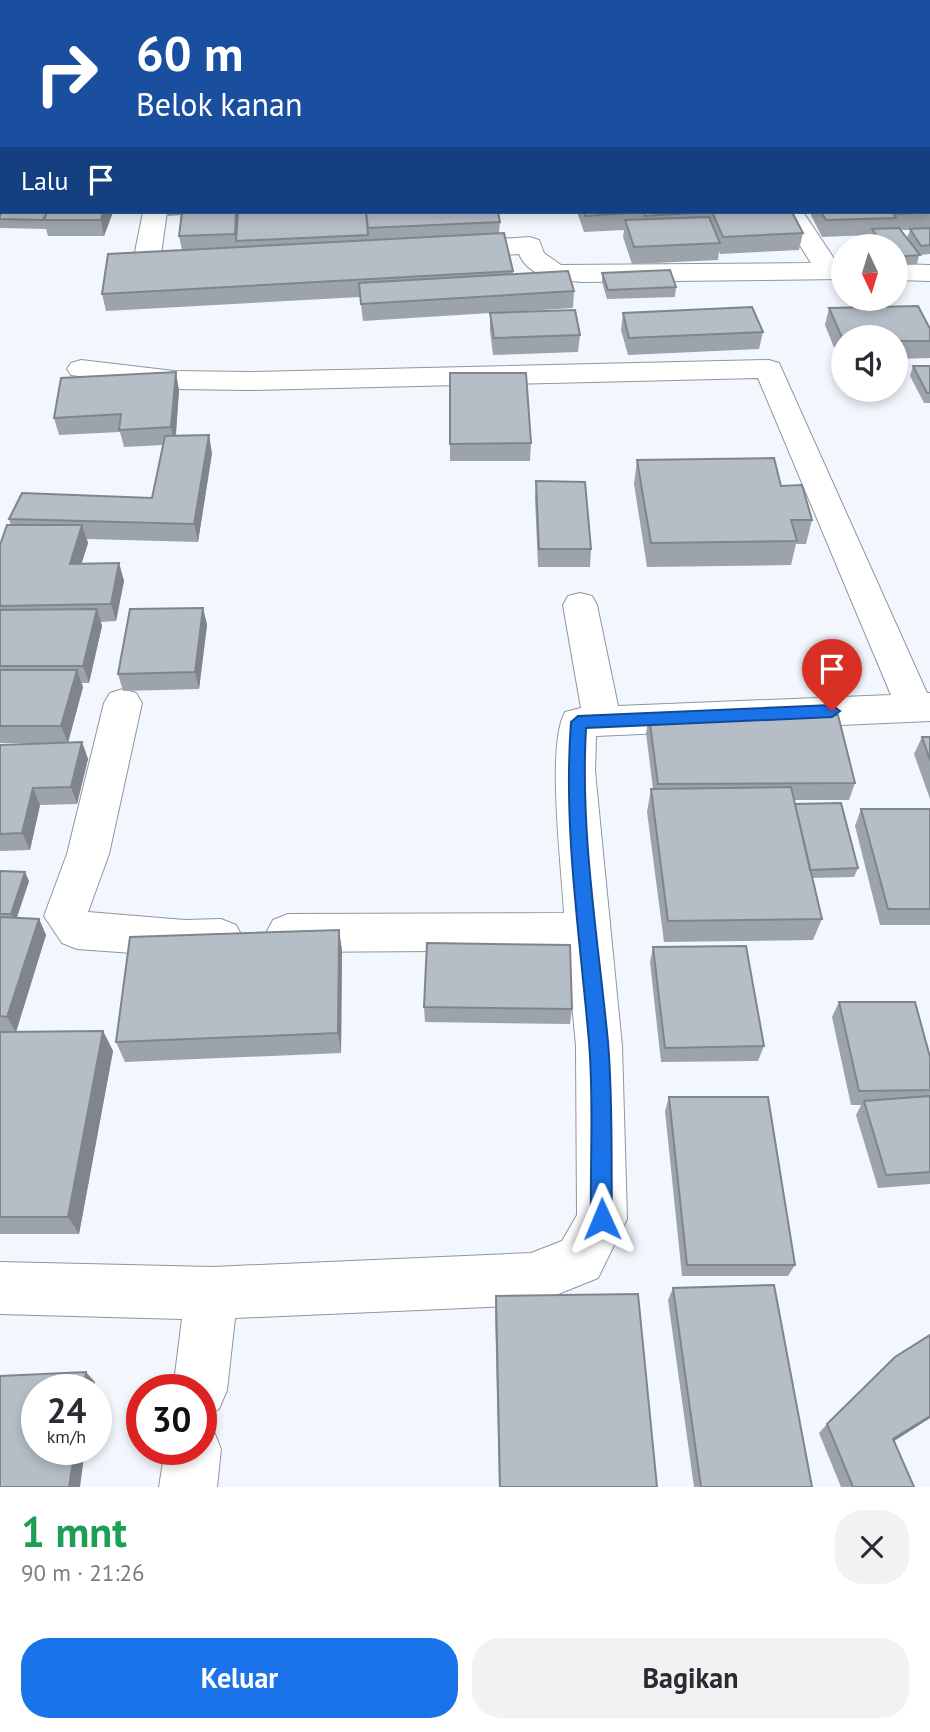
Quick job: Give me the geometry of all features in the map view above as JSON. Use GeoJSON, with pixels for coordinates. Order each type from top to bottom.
{"type":"FeatureCollection","features":[{"type":"Feature","properties":{"kind":"street"},"geometry":{"type":"LineString","coordinates":[[155,214],[147,257],[161,264],[216,263]]}},
{"type":"Feature","properties":{"kind":"street"},"geometry":{"type":"LineString","coordinates":[[792,214],[831,265]]}},
{"type":"Feature","properties":{"kind":"street"},"geometry":{"type":"LineString","coordinates":[[434,251],[528,234],[532,256],[554,272],[831,271]]}},
{"type":"Feature","properties":{"kind":"street"},"geometry":{"type":"LineString","coordinates":[[908,272],[930,273]]}},
{"type":"Feature","properties":{"kind":"street"},"geometry":{"type":"LineString","coordinates":[[0,1288],[212,1293],[531,1279],[580,1260],[602,1219],[599,1046],[575,771],[578,722],[923,707],[769,369],[250,381],[174,380],[81,369]]}},
{"type":"Feature","properties":{"kind":"street"},"geometry":{"type":"LineString","coordinates":[[580,605],[602,721]]}},
{"type":"Feature","properties":{"kind":"street"},"geometry":{"type":"LineString","coordinates":[[123,703],[94,747],[88,854],[65,916],[77,930],[109,930],[204,939],[274,933],[486,934],[587,931]]}},
{"type":"Feature","properties":{"kind":"street"},"geometry":{"type":"LineString","coordinates":[[202,1374],[212,1293]]}},
{"type":"Feature","properties":{"kind":"street"},"geometry":{"type":"LineString","coordinates":[[188,1487],[191,1465]]}},
{"type":"Feature","properties":{"kind":"building"},"geometry":{"type":"Polygon","coordinates":[[[46,214],[43,220],[0,219],[0,216],[46,214]]]}},
{"type":"Feature","properties":{"kind":"building"},"geometry":{"type":"Polygon","coordinates":[[[46,214],[102,214],[101,220],[44,220],[46,214]]]}},
{"type":"Feature","properties":{"kind":"building"},"geometry":{"type":"Polygon","coordinates":[[[182,214],[236,214],[235,234],[179,236],[182,214]]]}},
{"type":"Feature","properties":{"kind":"building"},"geometry":{"type":"Polygon","coordinates":[[[238,214],[366,214],[368,235],[236,241],[238,214]]]}},
{"type":"Feature","properties":{"kind":"building"},"geometry":{"type":"Polygon","coordinates":[[[366,214],[498,214],[500,222],[368,228],[366,214]]]}},
{"type":"Feature","properties":{"kind":"building"},"geometry":{"type":"Polygon","coordinates":[[[644,214],[676,214],[645,216],[644,214]]]}},
{"type":"Feature","properties":{"kind":"building"},"geometry":{"type":"Polygon","coordinates":[[[713,214],[793,214],[803,233],[723,237],[713,214]]]}},
{"type":"Feature","properties":{"kind":"building"},"geometry":{"type":"Polygon","coordinates":[[[822,214],[894,214],[896,218],[826,220],[822,214]]]}},
{"type":"Feature","properties":{"kind":"building"},"geometry":{"type":"Polygon","coordinates":[[[709,217],[720,243],[634,247],[625,220],[709,217]]]}},
{"type":"Feature","properties":{"kind":"building"},"geometry":{"type":"Polygon","coordinates":[[[899,228],[904,234],[876,234],[872,229],[899,228]]]}},
{"type":"Feature","properties":{"kind":"building"},"geometry":{"type":"Polygon","coordinates":[[[930,228],[930,245],[921,246],[910,229],[930,228]]]}},
{"type":"Feature","properties":{"kind":"building"},"geometry":{"type":"Polygon","coordinates":[[[504,233],[513,271],[102,294],[108,254],[504,233]]]}},
{"type":"Feature","properties":{"kind":"building"},"geometry":{"type":"Polygon","coordinates":[[[908,240],[920,255],[908,256],[908,240]]]}},
{"type":"Feature","properties":{"kind":"building"},"geometry":{"type":"Polygon","coordinates":[[[670,270],[676,287],[608,290],[602,273],[670,270]]]}},
{"type":"Feature","properties":{"kind":"building"},"geometry":{"type":"Polygon","coordinates":[[[568,271],[574,291],[361,304],[359,283],[568,271]]]}},
{"type":"Feature","properties":{"kind":"building"},"geometry":{"type":"Polygon","coordinates":[[[908,306],[918,306],[930,329],[930,341],[908,341],[908,325],[836,325],[829,308],[831,312],[908,312],[908,306]]]}},
{"type":"Feature","properties":{"kind":"building"},"geometry":{"type":"Polygon","coordinates":[[[752,307],[763,332],[629,338],[623,313],[752,307]]]}},
{"type":"Feature","properties":{"kind":"building"},"geometry":{"type":"Polygon","coordinates":[[[575,310],[580,335],[494,338],[490,313],[575,310]]]}},
{"type":"Feature","properties":{"kind":"building"},"geometry":{"type":"Polygon","coordinates":[[[913,366],[930,366],[930,393],[927,393],[913,366]]]}},
{"type":"Feature","properties":{"kind":"building"},"geometry":{"type":"Polygon","coordinates":[[[176,372],[171,427],[119,430],[121,414],[54,418],[61,378],[176,372]]]}},
{"type":"Feature","properties":{"kind":"building"},"geometry":{"type":"Polygon","coordinates":[[[450,373],[526,373],[531,443],[450,444],[450,373]]]}},
{"type":"Feature","properties":{"kind":"building"},"geometry":{"type":"Polygon","coordinates":[[[209,435],[194,524],[9,519],[22,493],[152,498],[165,436],[209,435]]]}},
{"type":"Feature","properties":{"kind":"building"},"geometry":{"type":"Polygon","coordinates":[[[774,458],[781,486],[802,485],[812,520],[791,520],[797,541],[651,543],[637,460],[774,458]]]}},
{"type":"Feature","properties":{"kind":"building"},"geometry":{"type":"Polygon","coordinates":[[[536,481],[585,482],[591,549],[539,549],[536,481]]]}},
{"type":"Feature","properties":{"kind":"building"},"geometry":{"type":"Polygon","coordinates":[[[7,525],[82,525],[70,564],[119,563],[111,604],[0,606],[0,545],[7,525]]]}},
{"type":"Feature","properties":{"kind":"building"},"geometry":{"type":"Polygon","coordinates":[[[203,608],[195,672],[118,674],[130,609],[203,608]]]}},
{"type":"Feature","properties":{"kind":"building"},"geometry":{"type":"Polygon","coordinates":[[[97,609],[83,666],[0,666],[0,610],[97,609]]]}},
{"type":"Feature","properties":{"kind":"building"},"geometry":{"type":"Polygon","coordinates":[[[0,670],[77,670],[61,726],[0,726],[0,670]]]}},
{"type":"Feature","properties":{"kind":"building"},"geometry":{"type":"Polygon","coordinates":[[[838,715],[855,783],[658,784],[649,716],[838,715]]]}},
{"type":"Feature","properties":{"kind":"building"},"geometry":{"type":"Polygon","coordinates":[[[922,737],[930,737],[930,760],[922,737]]]}},
{"type":"Feature","properties":{"kind":"building"},"geometry":{"type":"Polygon","coordinates":[[[82,742],[71,787],[33,788],[22,833],[0,834],[0,745],[82,742]]]}},
{"type":"Feature","properties":{"kind":"building"},"geometry":{"type":"Polygon","coordinates":[[[791,787],[822,919],[668,921],[651,789],[791,787]]]}},
{"type":"Feature","properties":{"kind":"building"},"geometry":{"type":"Polygon","coordinates":[[[841,803],[858,868],[810,870],[795,804],[841,803]]]}},
{"type":"Feature","properties":{"kind":"building"},"geometry":{"type":"Polygon","coordinates":[[[861,809],[930,809],[930,909],[888,909],[861,809]]]}},
{"type":"Feature","properties":{"kind":"building"},"geometry":{"type":"Polygon","coordinates":[[[0,871],[25,872],[11,914],[0,914],[0,871]]]}},
{"type":"Feature","properties":{"kind":"building"},"geometry":{"type":"Polygon","coordinates":[[[0,917],[39,919],[7,1017],[0,1016],[0,917]]]}},
{"type":"Feature","properties":{"kind":"building"},"geometry":{"type":"Polygon","coordinates":[[[339,930],[338,1033],[116,1042],[130,937],[339,930]]]}},
{"type":"Feature","properties":{"kind":"building"},"geometry":{"type":"Polygon","coordinates":[[[427,943],[570,945],[572,1009],[424,1007],[427,943]]]}},
{"type":"Feature","properties":{"kind":"building"},"geometry":{"type":"Polygon","coordinates":[[[746,946],[764,1046],[665,1048],[653,947],[746,946]]]}},
{"type":"Feature","properties":{"kind":"building"},"geometry":{"type":"Polygon","coordinates":[[[839,1002],[915,1002],[930,1057],[930,1090],[859,1091],[839,1002]]]}},
{"type":"Feature","properties":{"kind":"building"},"geometry":{"type":"Polygon","coordinates":[[[103,1031],[68,1217],[0,1217],[0,1032],[103,1031]]]}},
{"type":"Feature","properties":{"kind":"building"},"geometry":{"type":"Polygon","coordinates":[[[930,1096],[930,1172],[886,1175],[864,1101],[930,1096]]]}},
{"type":"Feature","properties":{"kind":"building"},"geometry":{"type":"Polygon","coordinates":[[[669,1097],[768,1097],[795,1265],[687,1265],[669,1097]]]}},
{"type":"Feature","properties":{"kind":"building"},"geometry":{"type":"Polygon","coordinates":[[[774,1285],[812,1487],[701,1487],[673,1288],[774,1285]]]}},
{"type":"Feature","properties":{"kind":"building"},"geometry":{"type":"Polygon","coordinates":[[[638,1294],[657,1487],[500,1487],[496,1296],[638,1294]]]}},
{"type":"Feature","properties":{"kind":"building"},"geometry":{"type":"Polygon","coordinates":[[[930,1335],[930,1416],[893,1439],[914,1487],[853,1487],[827,1424],[895,1357],[930,1335]]]}},
{"type":"Feature","properties":{"kind":"building"},"geometry":{"type":"Polygon","coordinates":[[[86,1372],[86,1374],[43,1374],[86,1372]]]}},
{"type":"Feature","properties":{"kind":"building"},"geometry":{"type":"Polygon","coordinates":[[[21,1375],[21,1465],[72,1465],[69,1487],[0,1487],[0,1376],[21,1375]]]}},
{"type":"Feature","properties":{"kind":"route"},"geometry":{"type":"LineString","coordinates":[[602,1219],[599,1046],[575,771],[578,722],[832,711]]}}]}
